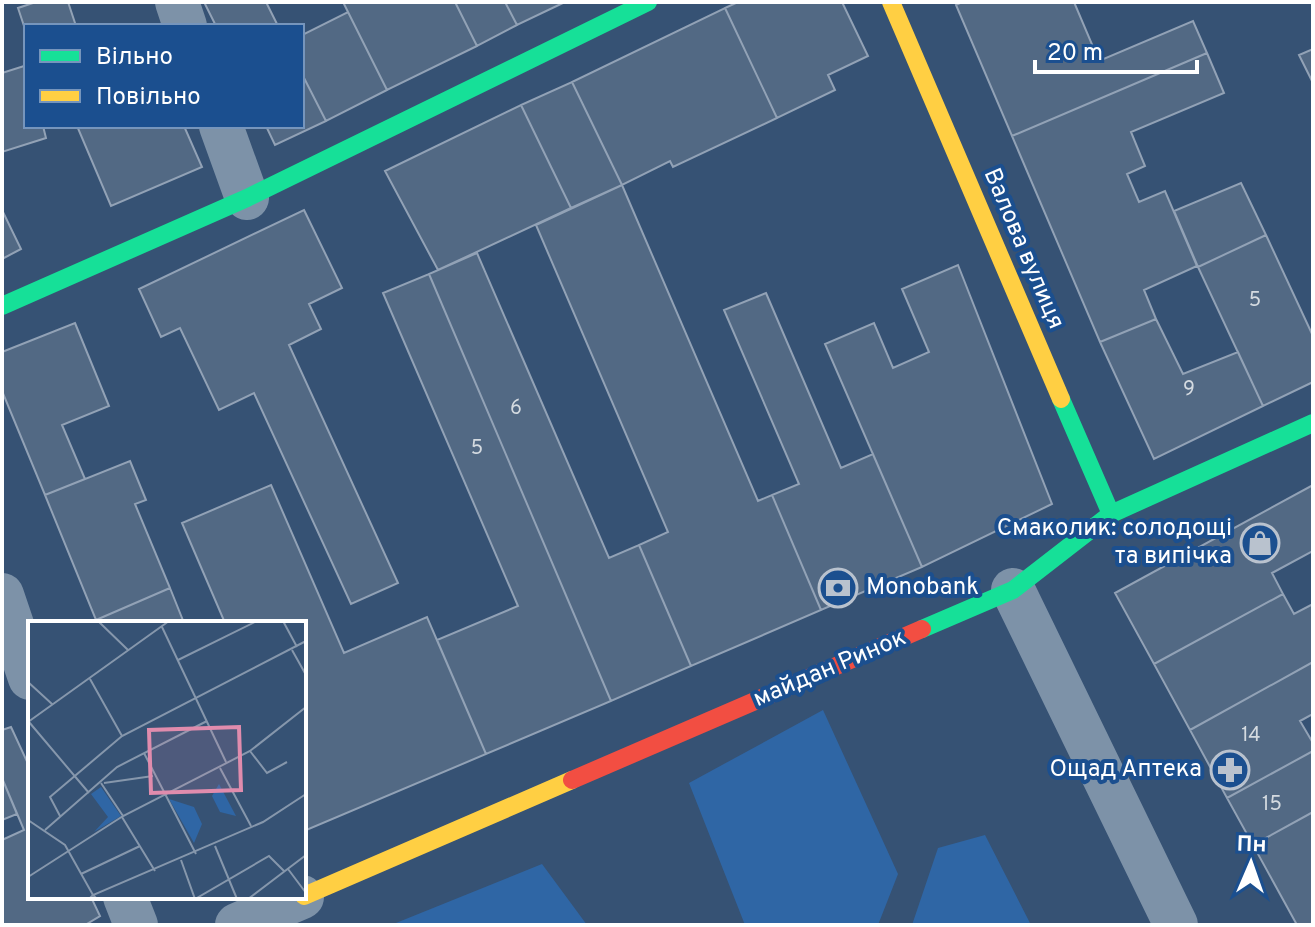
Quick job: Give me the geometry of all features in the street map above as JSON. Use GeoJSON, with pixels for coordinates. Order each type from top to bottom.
{"type":"FeatureCollection","features":[{"type":"Feature","properties":{"kind":"street"},"geometry":{"type":"LineString","coordinates":[[177,2],[184,24]]}},
{"type":"Feature","properties":{"kind":"street"},"geometry":{"type":"LineString","coordinates":[[2,306],[247,198],[648,2]]}},
{"type":"Feature","properties":{"kind":"street","name":"Валова вулиця"},"geometry":{"type":"LineString","coordinates":[[891,2],[1111,514]]}},
{"type":"Feature","properties":{"kind":"street"},"geometry":{"type":"LineString","coordinates":[[222,128],[247,198]]}},
{"type":"Feature","properties":{"kind":"street","name":"майдан Ринок"},"geometry":{"type":"LineString","coordinates":[[306,895],[1013,590],[1111,514],[1313,423]]}},
{"type":"Feature","properties":{"kind":"street"},"geometry":{"type":"LineString","coordinates":[[1013,590],[1176,925]]}},
{"type":"Feature","properties":{"kind":"street"},"geometry":{"type":"LineString","coordinates":[[2,595],[20,677]]}},
{"type":"Feature","properties":{"kind":"street"},"geometry":{"type":"LineString","coordinates":[[126,899],[136,925]]}},
{"type":"Feature","properties":{"kind":"street","name":"майдан Ринок"},"geometry":{"type":"LineString","coordinates":[[237,925],[296,899]]}},
{"type":"Feature","properties":{"kind":"shaded area"},"geometry":{"type":"Polygon","coordinates":[[[823,710],[898,874],[878,925],[745,925],[689,783],[823,710]]]}},
{"type":"Feature","properties":{"kind":"shaded area"},"geometry":{"type":"Polygon","coordinates":[[[985,835],[1031,925],[912,925],[938,848],[985,835]]]}},
{"type":"Feature","properties":{"kind":"shaded area"},"geometry":{"type":"Polygon","coordinates":[[[542,864],[587,925],[391,925],[542,864]]]}},
{"type":"Feature","properties":{"kind":"building"},"geometry":{"type":"Polygon","coordinates":[[[36,2],[68,2],[75,24],[24,26],[18,8],[36,2]]]}},
{"type":"Feature","properties":{"kind":"building"},"geometry":{"type":"Polygon","coordinates":[[[204,2],[266,2],[277,24],[215,24],[204,2]]]}},
{"type":"Feature","properties":{"kind":"building"},"geometry":{"type":"Polygon","coordinates":[[[343,2],[455,2],[477,46],[387,90],[343,2]]]}},
{"type":"Feature","properties":{"kind":"building"},"geometry":{"type":"Polygon","coordinates":[[[455,2],[505,2],[517,25],[477,46],[455,2]]]}},
{"type":"Feature","properties":{"kind":"building"},"geometry":{"type":"Polygon","coordinates":[[[505,2],[565,2],[517,25],[505,2]]]}},
{"type":"Feature","properties":{"kind":"building"},"geometry":{"type":"Polygon","coordinates":[[[738,2],[842,2],[868,56],[828,75],[835,90],[777,118],[725,8],[738,2]]]}},
{"type":"Feature","properties":{"kind":"building"},"geometry":{"type":"Polygon","coordinates":[[[962,2],[1074,2],[1099,61],[1193,21],[1207,53],[1012,136],[956,5],[962,2]]]}},
{"type":"Feature","properties":{"kind":"building"},"geometry":{"type":"Polygon","coordinates":[[[725,8],[777,118],[673,167],[670,161],[622,185],[572,82],[725,8]]]}},
{"type":"Feature","properties":{"kind":"building"},"geometry":{"type":"Polygon","coordinates":[[[348,12],[387,90],[326,121],[304,78],[304,34],[348,12]]]}},
{"type":"Feature","properties":{"kind":"building"},"geometry":{"type":"Polygon","coordinates":[[[1313,49],[1313,83],[1299,55],[1313,49]]]}},
{"type":"Feature","properties":{"kind":"building"},"geometry":{"type":"Polygon","coordinates":[[[1207,53],[1224,93],[1131,132],[1145,166],[1127,174],[1139,202],[1165,191],[1197,266],[1144,290],[1156,319],[1100,342],[1012,136],[1207,53]]]}},
{"type":"Feature","properties":{"kind":"building"},"geometry":{"type":"Polygon","coordinates":[[[24,66],[24,128],[44,128],[46,138],[2,152],[2,73],[24,66]]]}},
{"type":"Feature","properties":{"kind":"building"},"geometry":{"type":"Polygon","coordinates":[[[304,78],[326,121],[275,145],[267,128],[304,128],[304,78]]]}},
{"type":"Feature","properties":{"kind":"building"},"geometry":{"type":"Polygon","coordinates":[[[572,82],[622,185],[571,208],[521,105],[572,82]]]}},
{"type":"Feature","properties":{"kind":"building"},"geometry":{"type":"Polygon","coordinates":[[[521,105],[571,208],[438,270],[385,171],[521,105]]]}},
{"type":"Feature","properties":{"kind":"building"},"geometry":{"type":"Polygon","coordinates":[[[78,128],[185,128],[202,167],[111,206],[78,128]]]}},
{"type":"Feature","properties":{"kind":"building"},"geometry":{"type":"Polygon","coordinates":[[[1241,183],[1266,235],[1198,267],[1174,211],[1241,183]]]}},
{"type":"Feature","properties":{"kind":"building"},"geometry":{"type":"Polygon","coordinates":[[[622,185],[758,501],[772,495],[821,610],[691,666],[639,545],[668,532],[536,225],[622,185]]]}},
{"type":"Feature","properties":{"kind":"building"},"geometry":{"type":"Polygon","coordinates":[[[2,210],[21,249],[2,259],[2,210]]]}},
{"type":"Feature","properties":{"kind":"building"},"geometry":{"type":"Polygon","coordinates":[[[304,210],[342,288],[309,304],[321,329],[289,345],[398,583],[351,604],[254,393],[219,410],[180,328],[161,337],[139,289],[304,210]]]}},
{"type":"Feature","properties":{"kind":"building"},"geometry":{"type":"Polygon","coordinates":[[[1266,235],[1313,336],[1313,382],[1263,406],[1198,267],[1266,235]]]}},
{"type":"Feature","properties":{"kind":"building"},"geometry":{"type":"Polygon","coordinates":[[[477,253],[609,558],[639,545],[691,666],[611,701],[429,274],[477,253]]]}},
{"type":"Feature","properties":{"kind":"building"},"geometry":{"type":"Polygon","coordinates":[[[958,265],[1052,504],[922,567],[825,344],[874,323],[893,368],[929,352],[902,289],[958,265]]]}},
{"type":"Feature","properties":{"kind":"building"},"geometry":{"type":"Polygon","coordinates":[[[429,274],[611,701],[486,754],[437,640],[518,606],[383,293],[429,274]]]}},
{"type":"Feature","properties":{"kind":"building"},"geometry":{"type":"Polygon","coordinates":[[[766,293],[841,468],[873,454],[922,567],[821,610],[772,495],[799,484],[724,310],[766,293]]]}},
{"type":"Feature","properties":{"kind":"building"},"geometry":{"type":"Polygon","coordinates":[[[1156,319],[1183,374],[1238,352],[1263,406],[1154,459],[1100,342],[1156,319]]]}},
{"type":"Feature","properties":{"kind":"building"},"geometry":{"type":"Polygon","coordinates":[[[75,323],[109,406],[62,425],[85,479],[45,495],[2,391],[2,352],[75,323]]]}},
{"type":"Feature","properties":{"kind":"building"},"geometry":{"type":"Polygon","coordinates":[[[130,461],[146,500],[135,504],[170,588],[96,620],[45,495],[130,461]]]}},
{"type":"Feature","properties":{"kind":"building"},"geometry":{"type":"Polygon","coordinates":[[[271,485],[344,653],[427,617],[486,754],[306,830],[306,621],[224,621],[182,523],[271,485]]]}},
{"type":"Feature","properties":{"kind":"building"},"geometry":{"type":"Polygon","coordinates":[[[1313,485],[1313,551],[1272,573],[1283,594],[1154,664],[1115,593],[1313,485]]]}},
{"type":"Feature","properties":{"kind":"building"},"geometry":{"type":"Polygon","coordinates":[[[170,588],[183,621],[96,621],[170,588]]]}},
{"type":"Feature","properties":{"kind":"building"},"geometry":{"type":"Polygon","coordinates":[[[1283,594],[1294,614],[1313,604],[1313,662],[1190,730],[1154,664],[1283,594]]]}},
{"type":"Feature","properties":{"kind":"building"},"geometry":{"type":"Polygon","coordinates":[[[1313,662],[1313,714],[1300,721],[1313,743],[1313,751],[1227,798],[1190,730],[1313,662]]]}},
{"type":"Feature","properties":{"kind":"building"},"geometry":{"type":"Polygon","coordinates":[[[11,727],[28,764],[28,899],[92,899],[100,916],[85,925],[2,925],[2,840],[24,830],[2,778],[2,730],[11,727]]]}},
{"type":"Feature","properties":{"kind":"building"},"geometry":{"type":"Polygon","coordinates":[[[1313,751],[1313,812],[1253,845],[1227,798],[1313,751]]]}},
{"type":"Feature","properties":{"kind":"building"},"geometry":{"type":"Polygon","coordinates":[[[2,778],[17,814],[2,820],[2,778]]]}},
{"type":"Feature","properties":{"kind":"building"},"geometry":{"type":"Polygon","coordinates":[[[1313,812],[1313,925],[1297,925],[1253,845],[1313,812]]]}},
{"type":"Feature","properties":{"kind":"traffic: fast"},"geometry":{"type":"LineString","coordinates":[[2,306],[247,198],[648,2]]}},
{"type":"Feature","properties":{"kind":"traffic: fast"},"geometry":{"type":"LineString","coordinates":[[1061,399],[1111,514]]}},
{"type":"Feature","properties":{"kind":"traffic: fast"},"geometry":{"type":"LineString","coordinates":[[922,629],[1013,590],[1111,514],[1313,423]]}},
{"type":"Feature","properties":{"kind":"traffic: slow"},"geometry":{"type":"LineString","coordinates":[[891,2],[1061,399]]}},
{"type":"Feature","properties":{"kind":"traffic: slow"},"geometry":{"type":"LineString","coordinates":[[306,895],[572,780]]}},
{"type":"Feature","properties":{"kind":"traffic: jam"},"geometry":{"type":"LineString","coordinates":[[572,780],[922,629]]}},
{"type":"Feature","properties":{"kind":"place","name":"Смаколик: солодощі та випічка"},"geometry":{"type":"Point","coordinates":[1260,543]}},
{"type":"Feature","properties":{"kind":"place","name":"Monobank"},"geometry":{"type":"Point","coordinates":[838,588]}},
{"type":"Feature","properties":{"kind":"place","name":"Ощад Аптека"},"geometry":{"type":"Point","coordinates":[1230,770]}}]}
